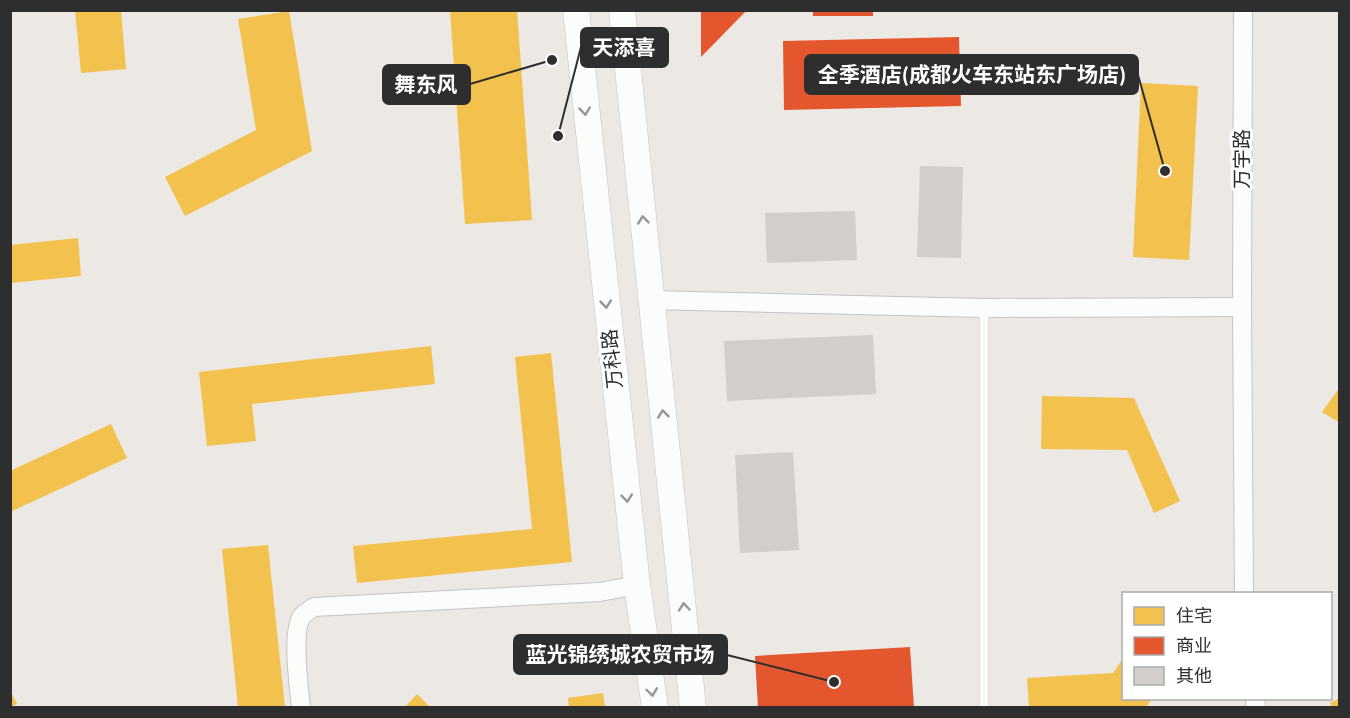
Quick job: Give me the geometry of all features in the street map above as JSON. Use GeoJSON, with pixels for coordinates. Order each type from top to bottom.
{"type":"FeatureCollection","features":[{"type":"Feature","properties":{"kind":"main road","name":"万科路"},"geometry":{"type":"LineString","coordinates":[[576,10],[636,585],[654,708]]}},
{"type":"Feature","properties":{"kind":"main road"},"geometry":{"type":"LineString","coordinates":[[622,10],[682,580],[693,708]]}},
{"type":"Feature","properties":{"kind":"street","name":"万宇路"},"geometry":{"type":"LineString","coordinates":[[1243,10],[1244,592]]}},
{"type":"Feature","properties":{"kind":"street"},"geometry":{"type":"LineString","coordinates":[[651,300],[984,308],[1242,307]]}},
{"type":"Feature","properties":{"kind":"street","name":"万宇路"},"geometry":{"type":"LineString","coordinates":[[1242,307],[1252,592]]}},
{"type":"Feature","properties":{"kind":"street"},"geometry":{"type":"LineString","coordinates":[[301,708],[297,630],[302,616],[314,607],[600,592],[636,585]]}},
{"type":"Feature","properties":{"kind":"lane"},"geometry":{"type":"LineString","coordinates":[[984,308],[984,708]]}},
{"type":"Feature","properties":{"kind":"building: 住宅"},"geometry":{"type":"Polygon","coordinates":[[[75,10],[121,10],[126,69],[81,73],[75,10]]]}},
{"type":"Feature","properties":{"kind":"building: 住宅"},"geometry":{"type":"Polygon","coordinates":[[[450,10],[517,10],[532,220],[465,224],[450,10]]]}},
{"type":"Feature","properties":{"kind":"building: 住宅"},"geometry":{"type":"Polygon","coordinates":[[[289,11],[312,151],[185,216],[165,177],[256,130],[238,19],[289,11]]]}},
{"type":"Feature","properties":{"kind":"building: 住宅"},"geometry":{"type":"Polygon","coordinates":[[[1141,83],[1198,86],[1189,260],[1133,257],[1141,83]]]}},
{"type":"Feature","properties":{"kind":"building: 住宅"},"geometry":{"type":"Polygon","coordinates":[[[78,238],[81,276],[10,283],[10,245],[78,238]]]}},
{"type":"Feature","properties":{"kind":"building: 住宅"},"geometry":{"type":"Polygon","coordinates":[[[431,346],[435,384],[252,404],[256,441],[207,446],[199,372],[431,346]]]}},
{"type":"Feature","properties":{"kind":"building: 住宅"},"geometry":{"type":"Polygon","coordinates":[[[551,353],[572,562],[357,583],[353,546],[532,529],[515,357],[551,353]]]}},
{"type":"Feature","properties":{"kind":"building: 住宅"},"geometry":{"type":"Polygon","coordinates":[[[1340,387],[1340,423],[1322,412],[1340,387]]]}},
{"type":"Feature","properties":{"kind":"building: 住宅"},"geometry":{"type":"Polygon","coordinates":[[[1042,396],[1134,398],[1180,501],[1154,513],[1127,450],[1041,449],[1042,396]]]}},
{"type":"Feature","properties":{"kind":"building: 住宅"},"geometry":{"type":"Polygon","coordinates":[[[111,424],[127,458],[10,512],[10,471],[111,424]]]}},
{"type":"Feature","properties":{"kind":"building: 住宅"},"geometry":{"type":"Polygon","coordinates":[[[268,545],[285,708],[238,708],[222,549],[268,545]]]}},
{"type":"Feature","properties":{"kind":"building: 住宅"},"geometry":{"type":"Polygon","coordinates":[[[1122,660],[1122,700],[1151,700],[1146,708],[1029,708],[1027,678],[1113,673],[1122,660]]]}},
{"type":"Feature","properties":{"kind":"building: 住宅"},"geometry":{"type":"Polygon","coordinates":[[[10,690],[17,704],[10,707],[10,690]]]}},
{"type":"Feature","properties":{"kind":"building: 住宅"},"geometry":{"type":"Polygon","coordinates":[[[603,693],[605,708],[569,708],[568,698],[603,693]]]}},
{"type":"Feature","properties":{"kind":"building: 住宅"},"geometry":{"type":"Polygon","coordinates":[[[417,694],[431,708],[404,708],[417,694]]]}},
{"type":"Feature","properties":{"kind":"building: 住宅"},"geometry":{"type":"Polygon","coordinates":[[[1340,698],[1340,708],[1332,708],[1330,703],[1340,698]]]}},
{"type":"Feature","properties":{"kind":"building: 商业"},"geometry":{"type":"Polygon","coordinates":[[[701,10],[747,10],[701,57],[701,10]]]}},
{"type":"Feature","properties":{"kind":"building: 商业"},"geometry":{"type":"Polygon","coordinates":[[[813,10],[873,10],[873,16],[813,16],[813,10]]]}},
{"type":"Feature","properties":{"kind":"building: 商业"},"geometry":{"type":"Polygon","coordinates":[[[959,37],[961,106],[784,110],[783,41],[959,37]]]}},
{"type":"Feature","properties":{"kind":"building: 商业"},"geometry":{"type":"Polygon","coordinates":[[[910,647],[914,708],[758,708],[755,656],[910,647]]]}},
{"type":"Feature","properties":{"kind":"building: 其他"},"geometry":{"type":"Polygon","coordinates":[[[920,166],[963,167],[961,258],[917,257],[920,166]]]}},
{"type":"Feature","properties":{"kind":"building: 其他"},"geometry":{"type":"Polygon","coordinates":[[[855,211],[857,260],[767,263],[765,213],[855,211]]]}},
{"type":"Feature","properties":{"kind":"building: 其他"},"geometry":{"type":"Polygon","coordinates":[[[873,335],[876,394],[727,401],[724,341],[873,335]]]}},
{"type":"Feature","properties":{"kind":"building: 其他"},"geometry":{"type":"Polygon","coordinates":[[[793,452],[799,550],[740,553],[735,455],[793,452]]]}},
{"type":"Feature","properties":{"kind":"place","name":"舞东风"},"geometry":{"type":"Point","coordinates":[552,60]}},
{"type":"Feature","properties":{"kind":"place","name":"天添喜"},"geometry":{"type":"Point","coordinates":[558,136]}},
{"type":"Feature","properties":{"kind":"place","name":"全季酒店(成都火车东站东广场店)"},"geometry":{"type":"Point","coordinates":[1165,171]}},
{"type":"Feature","properties":{"kind":"place","name":"蓝光锦绣城农贸市场"},"geometry":{"type":"Point","coordinates":[834,682]}}]}
